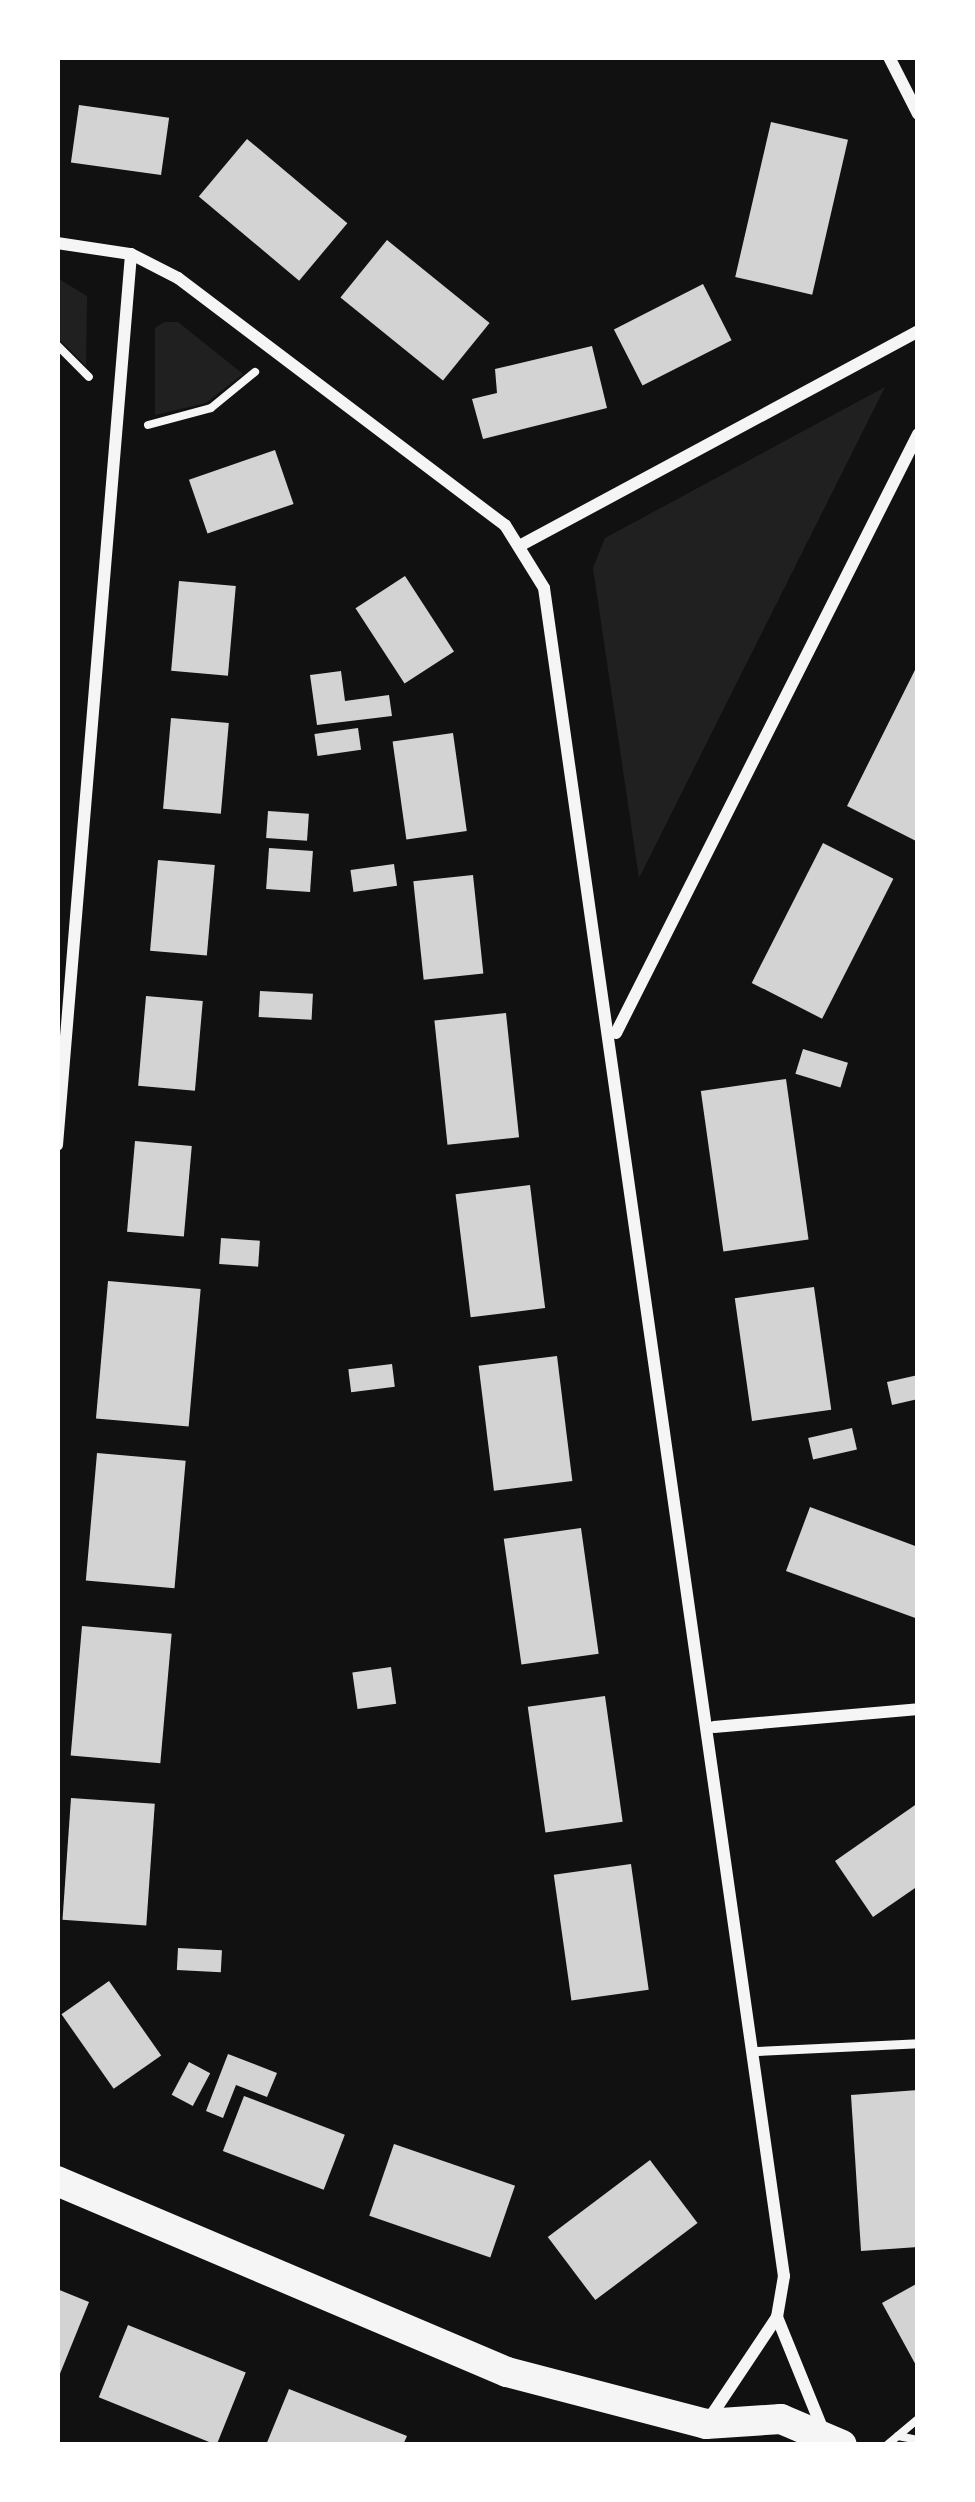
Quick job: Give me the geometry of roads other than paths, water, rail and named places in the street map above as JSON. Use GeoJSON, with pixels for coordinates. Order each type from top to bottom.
{"type":"FeatureCollection","features":[{"type":"Feature","properties":{"kind":"main road"},"geometry":{"type":"LineString","coordinates":[[57,2181],[507,2372],[706,2424],[781,2419],[834,2442]]}},
{"type":"Feature","properties":{"kind":"main road"},"geometry":{"type":"LineString","coordinates":[[706,2424],[730,2445]]}},
{"type":"Feature","properties":{"kind":"street"},"geometry":{"type":"LineString","coordinates":[[889,57],[918,114]]}},
{"type":"Feature","properties":{"kind":"street"},"geometry":{"type":"LineString","coordinates":[[57,243],[131,254],[274,349],[523,544],[544,588],[615,1034],[714,1727],[784,2276],[777,2318],[706,2424]]}},
{"type":"Feature","properties":{"kind":"street"},"geometry":{"type":"LineString","coordinates":[[57,1145],[131,254]]}},
{"type":"Feature","properties":{"kind":"street"},"geometry":{"type":"LineString","coordinates":[[523,544],[918,331]]}},
{"type":"Feature","properties":{"kind":"street"},"geometry":{"type":"LineString","coordinates":[[615,1034],[918,434]]}},
{"type":"Feature","properties":{"kind":"street"},"geometry":{"type":"LineString","coordinates":[[714,1727],[918,1709]]}},
{"type":"Feature","properties":{"kind":"street"},"geometry":{"type":"LineString","coordinates":[[777,2318],[834,2442]]}},
{"type":"Feature","properties":{"kind":"lane"},"geometry":{"type":"LineString","coordinates":[[757,2051],[918,2043]]}}]}
